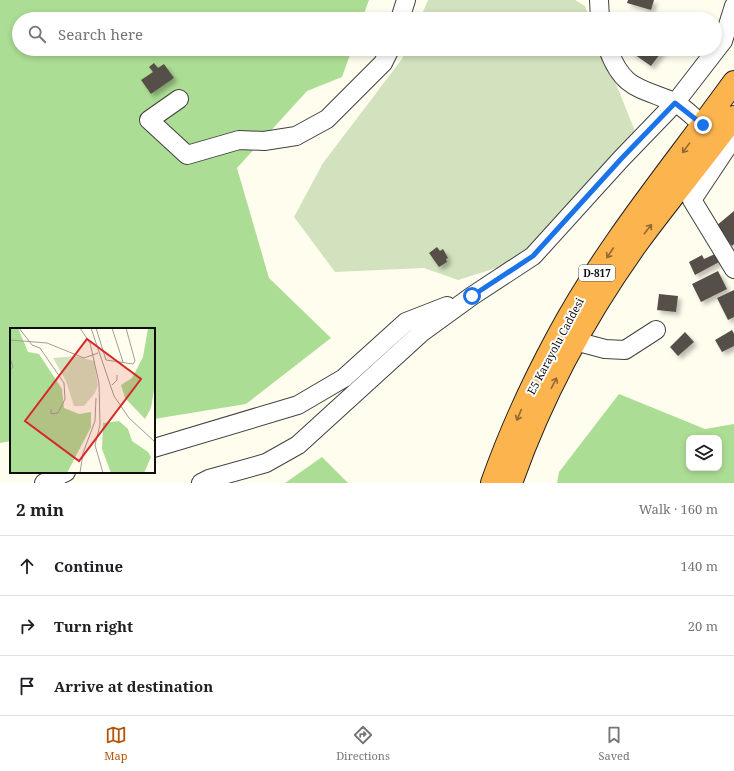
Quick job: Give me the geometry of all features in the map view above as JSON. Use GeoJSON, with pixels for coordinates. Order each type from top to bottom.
{"type":"FeatureCollection","features":[{"type":"Feature","properties":{"kind":"highway","name":"E5 Karayolu Caddesi"},"geometry":{"type":"LineString","coordinates":[[492,483],[524,404],[558,336],[622,235],[719,140],[734,82]]}},
{"type":"Feature","properties":{"kind":"highway","name":"E5 Karayolu Caddesi"},"geometry":{"type":"LineString","coordinates":[[511,483],[539,412],[575,341],[638,243],[719,140],[734,117]]}},
{"type":"Feature","properties":{"kind":"street"},"geometry":{"type":"LineString","coordinates":[[402,12],[406,0]]}},
{"type":"Feature","properties":{"kind":"street"},"geometry":{"type":"LineString","coordinates":[[599,0],[600,12]]}},
{"type":"Feature","properties":{"kind":"street"},"geometry":{"type":"LineString","coordinates":[[722,42],[734,6]]}},
{"type":"Feature","properties":{"kind":"street"},"geometry":{"type":"LineString","coordinates":[[179,99],[149,120],[187,155],[239,140],[264,141],[296,136],[327,119],[383,63],[386,56]]}},
{"type":"Feature","properties":{"kind":"street"},"geometry":{"type":"LineString","coordinates":[[610,56],[614,66],[632,86],[675,103],[719,140],[692,200],[734,269]]}},
{"type":"Feature","properties":{"kind":"street"},"geometry":{"type":"LineString","coordinates":[[201,483],[209,479],[266,463],[298,446],[421,333],[472,296],[533,256],[621,159],[675,103],[711,56]]}},
{"type":"Feature","properties":{"kind":"street"},"geometry":{"type":"LineString","coordinates":[[155,448],[298,405],[344,378],[406,322],[472,296]]}},
{"type":"Feature","properties":{"kind":"street"},"geometry":{"type":"LineString","coordinates":[[575,341],[605,349],[625,350],[656,330]]}},
{"type":"Feature","properties":{"kind":"street"},"geometry":{"type":"LineString","coordinates":[[44,483],[64,473]]}},
{"type":"Feature","properties":{"kind":"green space"},"geometry":{"type":"Polygon","coordinates":[[[0,0],[369,0],[365,12],[12,12],[12,56],[350,56],[342,77],[307,91],[237,168],[269,278],[331,338],[246,404],[155,419],[155,328],[10,328],[10,441],[0,443],[0,0]]]}},
{"type":"Feature","properties":{"kind":"green space"},"geometry":{"type":"Polygon","coordinates":[[[428,0],[575,0],[585,6],[587,12],[423,12],[428,0]]]}},
{"type":"Feature","properties":{"kind":"green space"},"geometry":{"type":"Polygon","coordinates":[[[404,56],[605,56],[637,136],[519,261],[458,280],[424,268],[335,272],[294,217],[323,163],[404,56]]]}},
{"type":"Feature","properties":{"kind":"green space"},"geometry":{"type":"Polygon","coordinates":[[[619,394],[705,429],[734,424],[734,483],[557,483],[559,472],[619,394]]]}},
{"type":"Feature","properties":{"kind":"green space"},"geometry":{"type":"Polygon","coordinates":[[[322,457],[348,483],[285,483],[322,457]]]}},
{"type":"Feature","properties":{"kind":"building"},"geometry":{"type":"Polygon","coordinates":[[[628,0],[654,0],[651,10],[627,3],[628,0]]]}},
{"type":"Feature","properties":{"kind":"building"},"geometry":{"type":"Polygon","coordinates":[[[637,56],[658,56],[651,66],[637,56]]]}},
{"type":"Feature","properties":{"kind":"building"},"geometry":{"type":"Polygon","coordinates":[[[154,63],[158,68],[164,64],[174,78],[151,94],[141,80],[153,72],[149,67],[154,63]]]}},
{"type":"Feature","properties":{"kind":"building"},"geometry":{"type":"Polygon","coordinates":[[[734,211],[734,244],[732,246],[716,226],[734,211]]]}},
{"type":"Feature","properties":{"kind":"building"},"geometry":{"type":"Polygon","coordinates":[[[437,247],[440,251],[443,249],[448,258],[446,259],[447,262],[439,267],[429,253],[437,247]]]}},
{"type":"Feature","properties":{"kind":"building"},"geometry":{"type":"Polygon","coordinates":[[[717,253],[721,261],[695,275],[689,262],[702,255],[704,259],[717,253]]]}},
{"type":"Feature","properties":{"kind":"building"},"geometry":{"type":"Polygon","coordinates":[[[718,271],[727,289],[701,302],[692,284],[718,271]]]}},
{"type":"Feature","properties":{"kind":"building"},"geometry":{"type":"Polygon","coordinates":[[[734,290],[734,317],[728,320],[717,298],[734,290]]]}},
{"type":"Feature","properties":{"kind":"building"},"geometry":{"type":"Polygon","coordinates":[[[659,294],[678,296],[676,312],[657,310],[659,294]]]}},
{"type":"Feature","properties":{"kind":"building"},"geometry":{"type":"Polygon","coordinates":[[[732,330],[734,334],[734,346],[722,352],[715,340],[732,330]]]}},
{"type":"Feature","properties":{"kind":"building"},"geometry":{"type":"Polygon","coordinates":[[[685,332],[694,342],[678,356],[670,347],[685,332]]]}},
{"type":"Feature","properties":{"kind":"route"},"geometry":{"type":"LineString","coordinates":[[472,296],[533,256],[621,159],[675,103],[703,125]]}}]}
